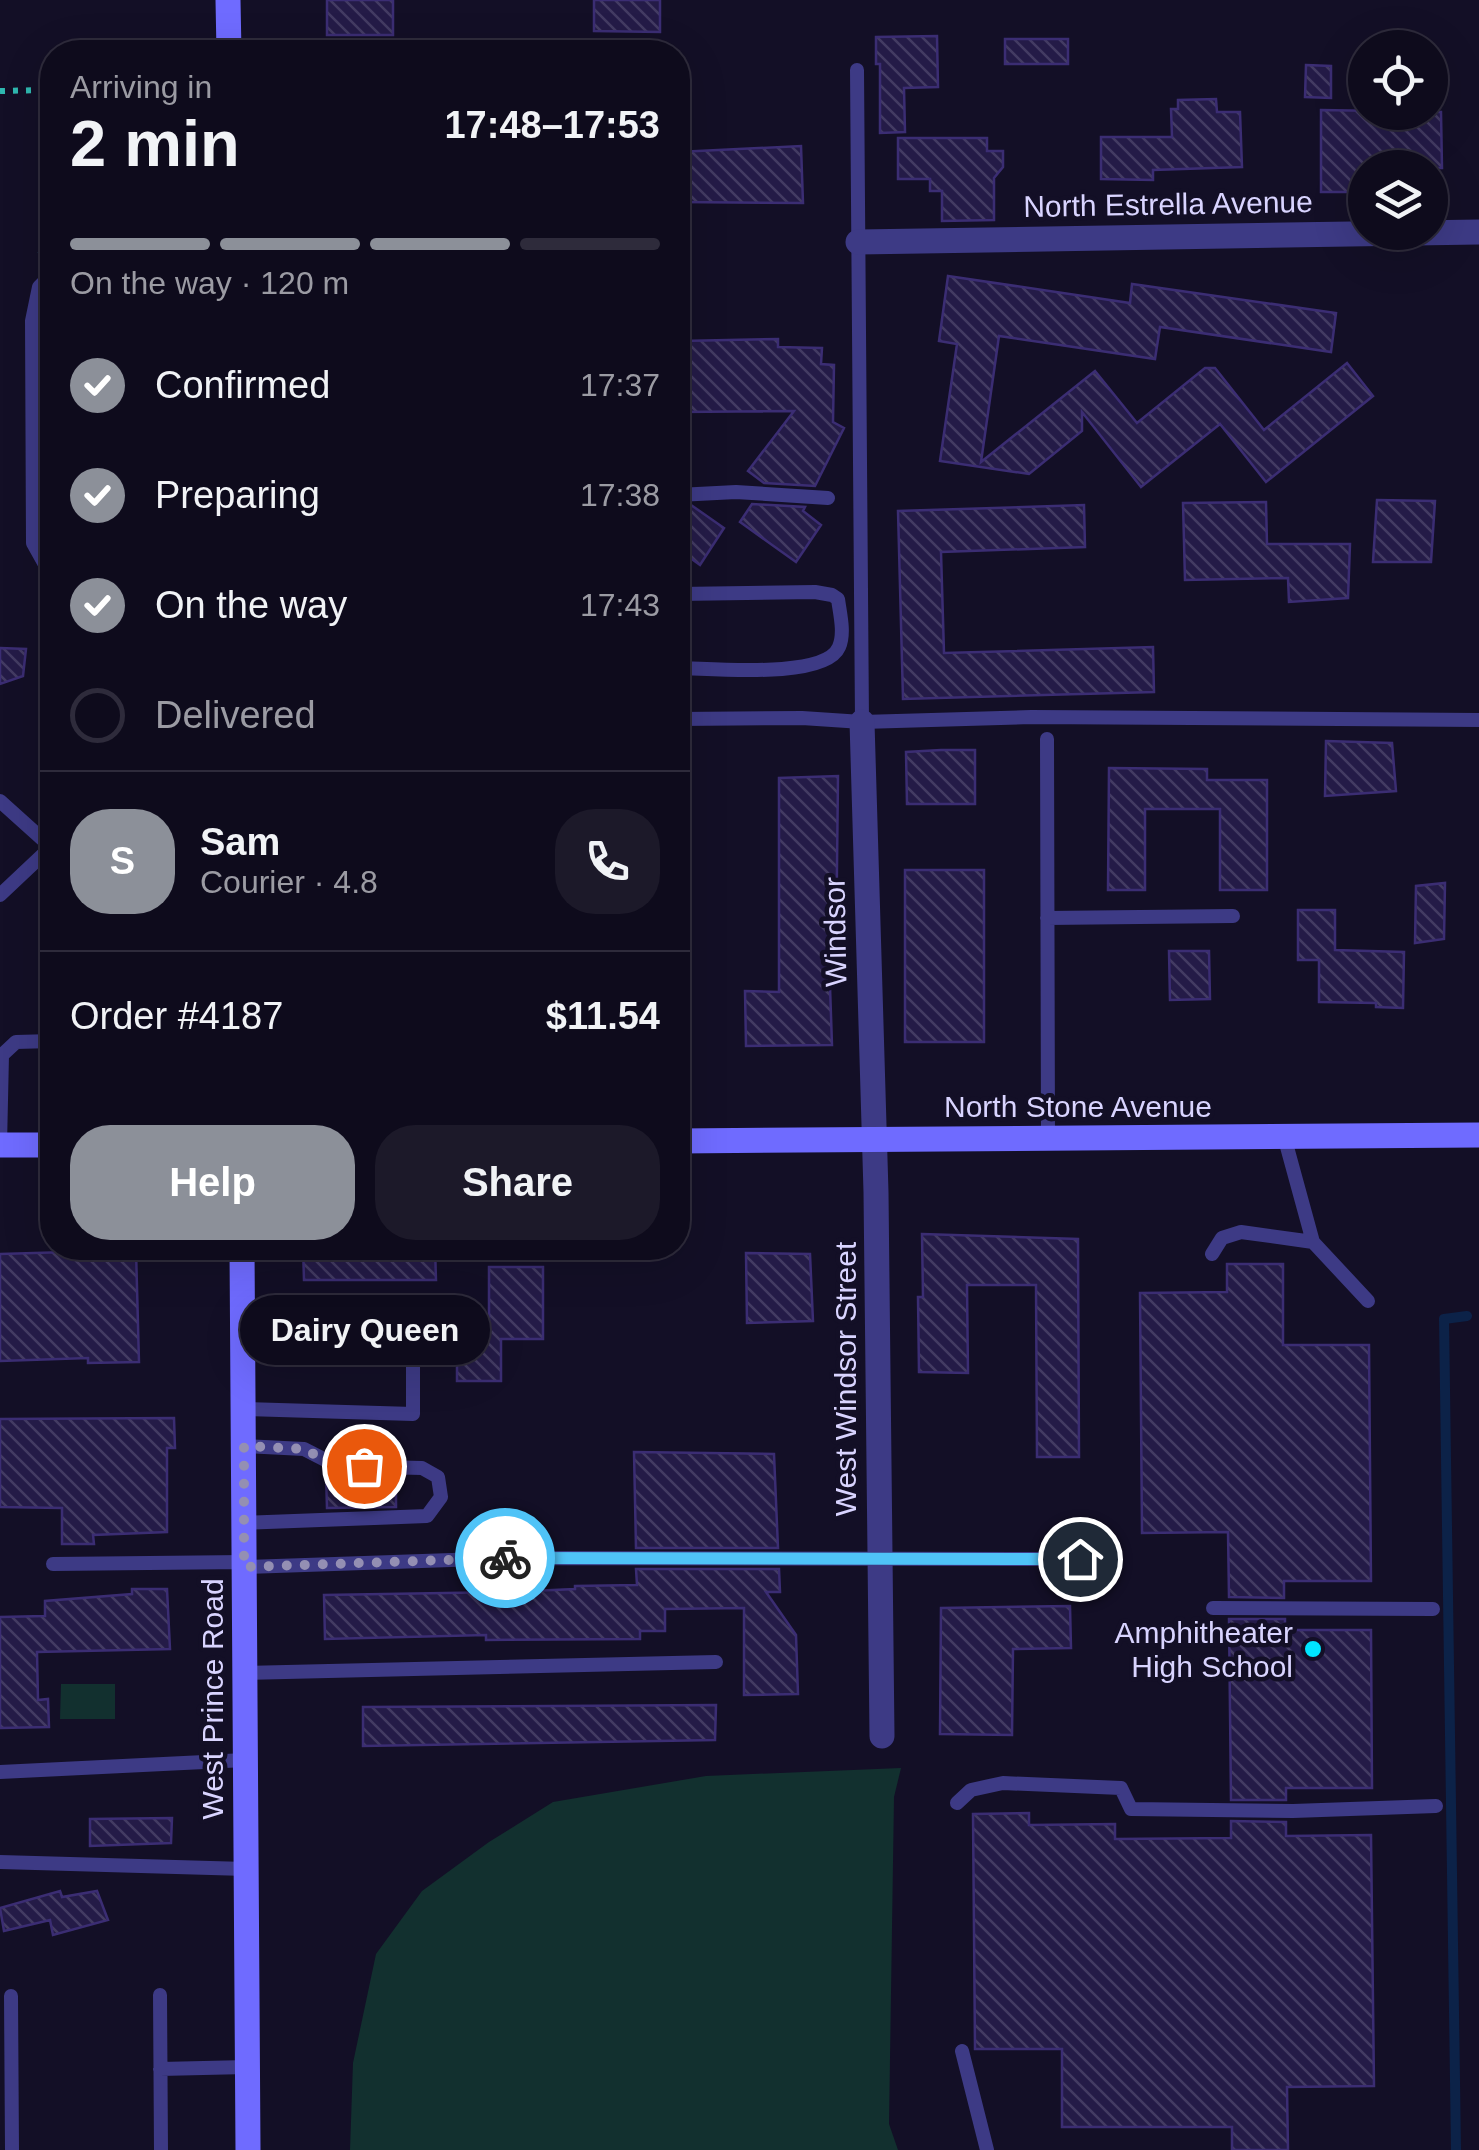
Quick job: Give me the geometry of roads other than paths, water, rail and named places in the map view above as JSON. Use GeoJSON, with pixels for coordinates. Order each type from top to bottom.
{"type":"FeatureCollection","features":[{"type":"Feature","properties":{"kind":"main road"},"geometry":{"type":"LineString","coordinates":[[228,0],[229,40]]}},
{"type":"Feature","properties":{"kind":"main road","name":"North Stone Avenue"},"geometry":{"type":"LineString","coordinates":[[690,1141],[1479,1135]]}},
{"type":"Feature","properties":{"kind":"main road"},"geometry":{"type":"LineString","coordinates":[[0,1145],[40,1145]]}},
{"type":"Feature","properties":{"kind":"main road","name":"West Prince Road"},"geometry":{"type":"LineString","coordinates":[[242,1260],[248,2150]]}},
{"type":"Feature","properties":{"kind":"street","name":"North Estrella Avenue"},"geometry":{"type":"LineString","coordinates":[[858,242],[1479,232]]}},
{"type":"Feature","properties":{"kind":"street","name":"Windsor"},"geometry":{"type":"LineString","coordinates":[[862,722],[873,1140]]}},
{"type":"Feature","properties":{"kind":"street","name":"West Windsor Street"},"geometry":{"type":"LineString","coordinates":[[873,1140],[882,1736]]}},
{"type":"Feature","properties":{"kind":"lane"},"geometry":{"type":"LineString","coordinates":[[857,70],[862,722]]}},
{"type":"Feature","properties":{"kind":"lane"},"geometry":{"type":"LineString","coordinates":[[40,287],[32,320],[33,543],[40,556]]}},
{"type":"Feature","properties":{"kind":"lane"},"geometry":{"type":"LineString","coordinates":[[690,494],[736,492],[828,498]]}},
{"type":"Feature","properties":{"kind":"lane"},"geometry":{"type":"LineString","coordinates":[[690,594],[832,595],[838,599],[841,622],[841,643],[836,653],[812,665],[765,670],[690,668]]}},
{"type":"Feature","properties":{"kind":"lane"},"geometry":{"type":"LineString","coordinates":[[690,719],[1479,720]]}},
{"type":"Feature","properties":{"kind":"lane"},"geometry":{"type":"LineString","coordinates":[[1048,739],[1048,1138]]}},
{"type":"Feature","properties":{"kind":"lane"},"geometry":{"type":"LineString","coordinates":[[0,800],[40,836]]}},
{"type":"Feature","properties":{"kind":"lane"},"geometry":{"type":"LineString","coordinates":[[0,895],[40,857]]}},
{"type":"Feature","properties":{"kind":"lane"},"geometry":{"type":"LineString","coordinates":[[1048,918],[1233,916]]}},
{"type":"Feature","properties":{"kind":"lane"},"geometry":{"type":"LineString","coordinates":[[0,1145],[2,1056],[16,1042],[40,1042]]}},
{"type":"Feature","properties":{"kind":"lane"},"geometry":{"type":"LineString","coordinates":[[1284,1136],[1312,1242],[1368,1301]]}},
{"type":"Feature","properties":{"kind":"lane"},"geometry":{"type":"LineString","coordinates":[[1212,1254],[1222,1238],[1241,1232],[1312,1242]]}},
{"type":"Feature","properties":{"kind":"lane"},"geometry":{"type":"LineString","coordinates":[[243,1409],[413,1414],[413,1318]]}},
{"type":"Feature","properties":{"kind":"lane"},"geometry":{"type":"LineString","coordinates":[[244,1446],[304,1449],[337,1466],[422,1468],[438,1476],[441,1497],[427,1516],[244,1522]]}},
{"type":"Feature","properties":{"kind":"lane"},"geometry":{"type":"LineString","coordinates":[[53,1564],[513,1558],[1080,1559]]}},
{"type":"Feature","properties":{"kind":"lane"},"geometry":{"type":"LineString","coordinates":[[1213,1608],[1433,1609]]}},
{"type":"Feature","properties":{"kind":"lane"},"geometry":{"type":"LineString","coordinates":[[244,1673],[716,1662]]}},
{"type":"Feature","properties":{"kind":"lane"},"geometry":{"type":"LineString","coordinates":[[0,1772],[245,1760]]}},
{"type":"Feature","properties":{"kind":"lane"},"geometry":{"type":"LineString","coordinates":[[958,1802],[971,1790],[1003,1783],[1122,1788],[1131,1809],[1436,1806]]}},
{"type":"Feature","properties":{"kind":"lane"},"geometry":{"type":"LineString","coordinates":[[0,1862],[246,1870]]}},
{"type":"Feature","properties":{"kind":"lane"},"geometry":{"type":"LineString","coordinates":[[160,1995],[161,2150]]}},
{"type":"Feature","properties":{"kind":"lane"},"geometry":{"type":"LineString","coordinates":[[11,1996],[12,2150]]}},
{"type":"Feature","properties":{"kind":"lane"},"geometry":{"type":"LineString","coordinates":[[962,2051],[987,2150]]}},
{"type":"Feature","properties":{"kind":"lane"},"geometry":{"type":"LineString","coordinates":[[160,2070],[247,2067]]}},
{"type":"Feature","properties":{"kind":"waterway"},"geometry":{"type":"LineString","coordinates":[[1456,2150],[1444,1319],[1467,1316]]}},
{"type":"Feature","properties":{"kind":"place","name":"Dairy Queen"},"geometry":{"type":"Point","coordinates":[364,1466]}},
{"type":"Feature","properties":{"kind":"place","name":"Amphitheater High School"},"geometry":{"type":"Point","coordinates":[1313,1649]}}]}
